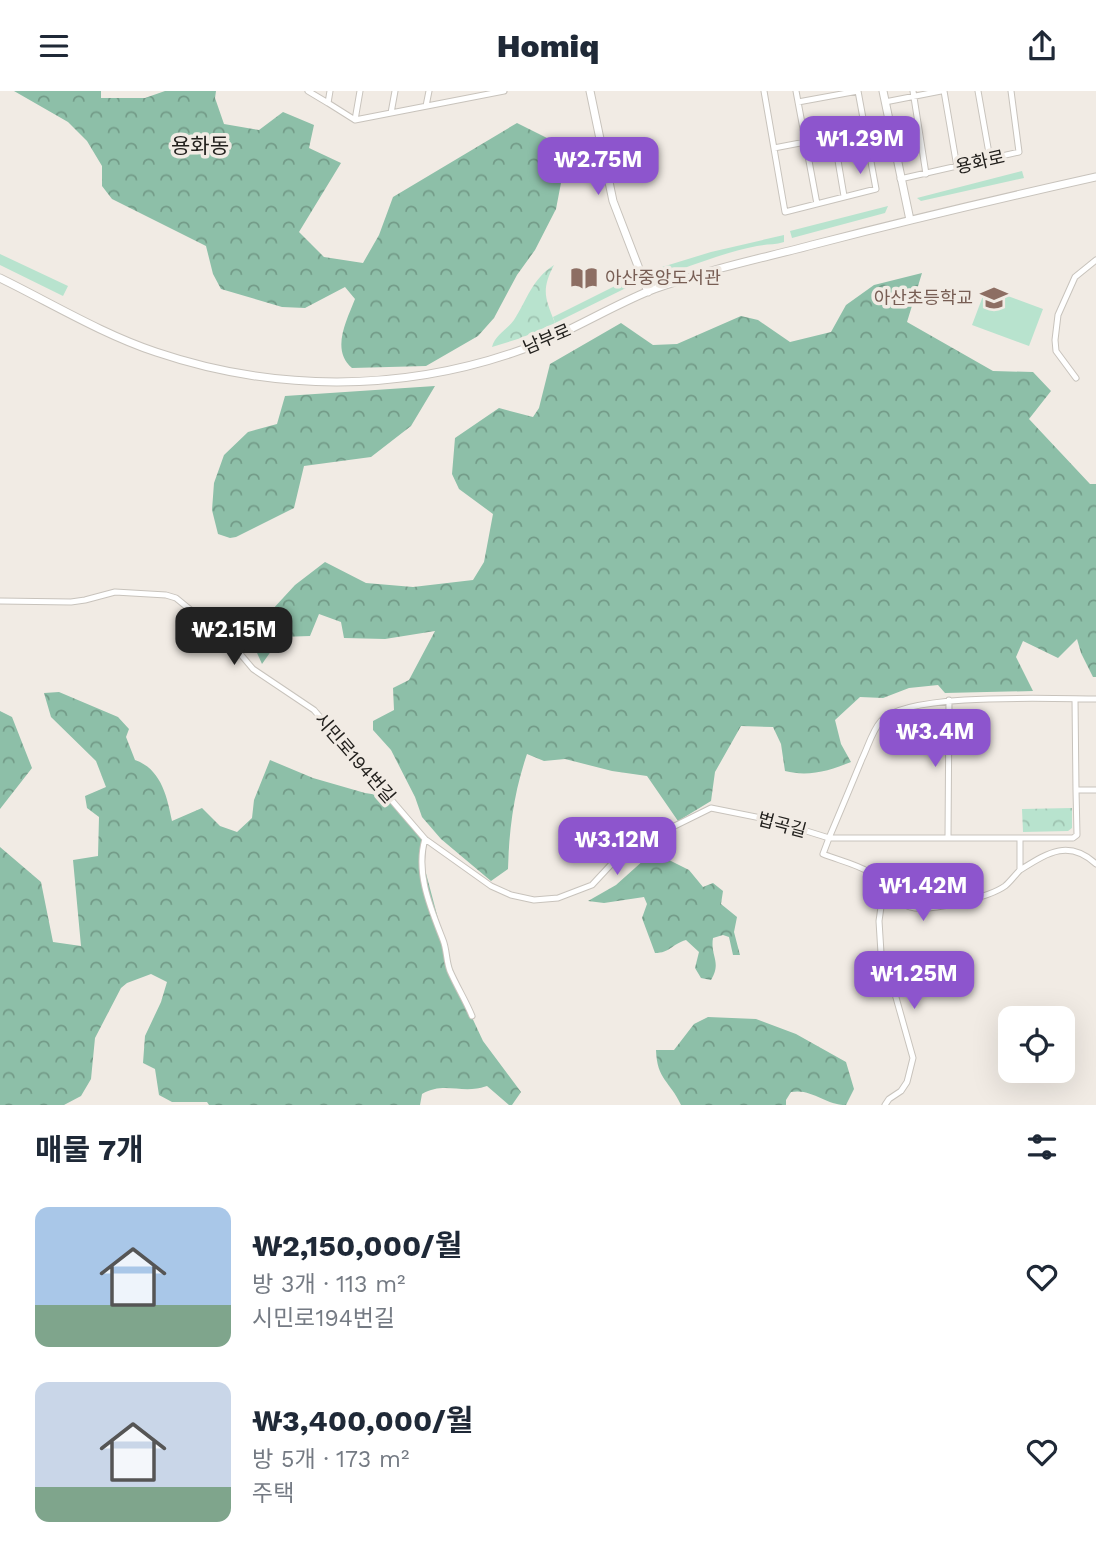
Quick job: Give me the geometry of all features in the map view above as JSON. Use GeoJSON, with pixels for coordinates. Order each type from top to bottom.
{"type":"FeatureCollection","features":[{"type":"Feature","properties":{"kind":"street"},"geometry":{"type":"LineString","coordinates":[[308,91],[355,120],[504,91]]}},
{"type":"Feature","properties":{"kind":"street"},"geometry":{"type":"LineString","coordinates":[[328,103],[330,91]]}},
{"type":"Feature","properties":{"kind":"street"},"geometry":{"type":"LineString","coordinates":[[355,120],[360,91]]}},
{"type":"Feature","properties":{"kind":"street"},"geometry":{"type":"LineString","coordinates":[[391,113],[395,91]]}},
{"type":"Feature","properties":{"kind":"street"},"geometry":{"type":"LineString","coordinates":[[426,106],[429,91]]}},
{"type":"Feature","properties":{"kind":"street"},"geometry":{"type":"LineString","coordinates":[[590,91],[613,201],[648,292]]}},
{"type":"Feature","properties":{"kind":"street"},"geometry":{"type":"LineString","coordinates":[[764,91],[785,212],[876,189],[858,91],[798,102]]}},
{"type":"Feature","properties":{"kind":"street"},"geometry":{"type":"LineString","coordinates":[[796,91],[817,204]]}},
{"type":"Feature","properties":{"kind":"street"},"geometry":{"type":"LineString","coordinates":[[883,91],[910,220]]}},
{"type":"Feature","properties":{"kind":"street"},"geometry":{"type":"LineString","coordinates":[[885,102],[913,94],[943,91],[957,167]]}},
{"type":"Feature","properties":{"kind":"street"},"geometry":{"type":"LineString","coordinates":[[978,91],[990,159]]}},
{"type":"Feature","properties":{"kind":"street","name":"용화로"},"geometry":{"type":"LineString","coordinates":[[900,179],[1019,152],[1011,91]]}},
{"type":"Feature","properties":{"kind":"street"},"geometry":{"type":"LineString","coordinates":[[913,94],[926,174]]}},
{"type":"Feature","properties":{"kind":"street"},"geometry":{"type":"LineString","coordinates":[[774,148],[889,126]]}},
{"type":"Feature","properties":{"kind":"street"},"geometry":{"type":"LineString","coordinates":[[834,137],[844,196]]}},
{"type":"Feature","properties":{"kind":"street","name":"남부로"},"geometry":{"type":"LineString","coordinates":[[0,278],[121,337],[154,351],[205,366],[260,377],[335,383],[405,379],[500,358],[549,339],[648,292],[714,270],[910,220],[1096,177]]}},
{"type":"Feature","properties":{"kind":"street"},"geometry":{"type":"LineString","coordinates":[[1076,378],[1056,351],[1058,315],[1075,277],[1096,260]]}},
{"type":"Feature","properties":{"kind":"street","name":"시민로194번길"},"geometry":{"type":"LineString","coordinates":[[0,601],[71,602],[115,592],[176,598],[231,643],[253,669],[314,710],[425,839]]}},
{"type":"Feature","properties":{"kind":"street"},"geometry":{"type":"LineString","coordinates":[[1075,699],[1077,835],[1073,838],[829,838],[881,721],[900,709],[949,701],[1075,699],[1096,699]]}},
{"type":"Feature","properties":{"kind":"street"},"geometry":{"type":"LineString","coordinates":[[948,838],[949,701]]}},
{"type":"Feature","properties":{"kind":"street"},"geometry":{"type":"LineString","coordinates":[[1076,790],[1096,790]]}},
{"type":"Feature","properties":{"kind":"street","name":"법곡길"},"geometry":{"type":"LineString","coordinates":[[425,839],[491,886],[511,895],[534,899],[558,898],[592,885],[628,849],[710,808],[771,820],[829,838],[823,854],[869,872],[883,883],[891,895],[909,907],[925,910],[1004,887],[1020,870],[1050,852],[1069,849],[1096,864]]}},
{"type":"Feature","properties":{"kind":"street"},"geometry":{"type":"LineString","coordinates":[[1020,838],[1020,870]]}},
{"type":"Feature","properties":{"kind":"street"},"geometry":{"type":"LineString","coordinates":[[425,839],[423,875],[433,917],[444,942],[451,972],[472,1016]]}},
{"type":"Feature","properties":{"kind":"street"},"geometry":{"type":"LineString","coordinates":[[885,1105],[907,1082],[913,1058],[895,994],[882,969],[879,921],[881,907],[891,895]]}},
{"type":"Feature","properties":{"kind":"green space"},"geometry":{"type":"Polygon","coordinates":[[[14,91],[101,91],[101,98],[145,98],[165,91],[216,91],[215,98],[224,124],[259,130],[283,112],[314,125],[309,148],[341,163],[299,232],[324,257],[363,263],[379,235],[393,197],[517,123],[563,146],[565,162],[556,209],[494,318],[478,336],[426,366],[352,368],[342,353],[341,344],[355,299],[345,287],[305,308],[282,307],[221,289],[213,274],[206,246],[112,199],[102,186],[102,166],[87,141],[68,122],[14,91]]]}},
{"type":"Feature","properties":{"kind":"green space"},"geometry":{"type":"Polygon","coordinates":[[[1022,171],[1024,178],[921,201],[917,198],[1022,171]]]}},
{"type":"Feature","properties":{"kind":"green space"},"geometry":{"type":"Polygon","coordinates":[[[888,206],[885,213],[792,238],[790,231],[888,206]]]}},
{"type":"Feature","properties":{"kind":"green space"},"geometry":{"type":"Polygon","coordinates":[[[784,235],[784,242],[732,252],[657,278],[651,276],[649,271],[711,252],[784,235]]]}},
{"type":"Feature","properties":{"kind":"green space"},"geometry":{"type":"Polygon","coordinates":[[[0,254],[68,286],[63,296],[0,265],[0,254]]]}},
{"type":"Feature","properties":{"kind":"green space"},"geometry":{"type":"Polygon","coordinates":[[[554,265],[547,281],[546,294],[555,323],[492,347],[514,320],[535,283],[554,265]]]}},
{"type":"Feature","properties":{"kind":"green space"},"geometry":{"type":"Polygon","coordinates":[[[922,273],[907,322],[993,371],[1033,372],[1051,391],[1029,419],[1090,484],[1096,484],[1096,677],[1093,677],[1081,653],[1077,639],[1058,658],[1023,641],[1016,657],[1033,691],[945,693],[938,685],[909,688],[883,698],[860,697],[835,720],[841,744],[851,762],[818,772],[785,771],[781,744],[773,727],[741,726],[715,772],[711,801],[678,821],[647,776],[612,771],[565,759],[544,761],[527,754],[513,811],[508,869],[491,881],[441,839],[422,817],[391,750],[373,730],[373,721],[394,710],[393,688],[409,680],[435,631],[385,639],[344,638],[341,622],[319,614],[310,636],[281,637],[262,664],[249,635],[295,585],[325,562],[366,583],[413,587],[473,580],[484,562],[493,514],[459,489],[452,474],[455,438],[499,408],[533,417],[539,408],[550,364],[621,323],[653,345],[677,344],[741,316],[758,320],[790,342],[831,332],[846,305],[874,285],[922,273]]]}},
{"type":"Feature","properties":{"kind":"green space"},"geometry":{"type":"Polygon","coordinates":[[[633,277],[630,286],[555,323],[553,317],[633,277]]]}},
{"type":"Feature","properties":{"kind":"green space"},"geometry":{"type":"Polygon","coordinates":[[[986,288],[1043,309],[1029,346],[972,325],[986,288]]]}},
{"type":"Feature","properties":{"kind":"green space"},"geometry":{"type":"Polygon","coordinates":[[[435,386],[411,426],[371,457],[304,466],[294,508],[236,537],[218,534],[212,510],[214,483],[224,455],[248,432],[277,424],[285,396],[435,386]]]}},
{"type":"Feature","properties":{"kind":"green space"},"geometry":{"type":"Polygon","coordinates":[[[59,692],[118,717],[129,729],[126,737],[135,760],[144,764],[157,777],[165,793],[172,821],[202,808],[220,826],[237,832],[252,818],[254,800],[270,760],[313,778],[385,796],[423,835],[423,862],[454,979],[483,1041],[521,1092],[512,1105],[487,1086],[430,1090],[422,1094],[420,1105],[209,1105],[207,1102],[172,1102],[159,1095],[155,1069],[143,1063],[145,1036],[167,982],[151,974],[121,988],[95,1038],[91,1079],[81,1096],[64,1105],[0,1105],[0,847],[41,882],[53,942],[81,946],[73,860],[98,856],[99,817],[87,808],[85,796],[106,787],[96,761],[51,717],[44,693],[59,692]]]}},
{"type":"Feature","properties":{"kind":"green space"},"geometry":{"type":"Polygon","coordinates":[[[0,711],[12,717],[32,768],[0,809],[0,711]]]}},
{"type":"Feature","properties":{"kind":"green space"},"geometry":{"type":"Polygon","coordinates":[[[1072,808],[1072,828],[1068,831],[1023,832],[1022,809],[1072,808]]]}},
{"type":"Feature","properties":{"kind":"green space"},"geometry":{"type":"Polygon","coordinates":[[[663,857],[689,870],[703,887],[713,883],[723,891],[721,904],[737,917],[734,932],[740,955],[733,955],[729,937],[723,935],[713,938],[716,968],[711,980],[701,978],[695,968],[699,952],[686,940],[664,952],[655,953],[642,918],[647,904],[644,897],[604,903],[588,901],[616,885],[645,859],[663,857]]]}},
{"type":"Feature","properties":{"kind":"green space"},"geometry":{"type":"Polygon","coordinates":[[[708,1017],[756,1019],[796,1034],[846,1062],[854,1089],[846,1105],[799,1091],[791,1092],[786,1105],[681,1105],[661,1074],[656,1050],[674,1050],[694,1024],[708,1017]]]}},
{"type":"Feature","properties":{"kind":"place","name":"아산중앙도서관"},"geometry":{"type":"Point","coordinates":[584,278]}},
{"type":"Feature","properties":{"kind":"place","name":"아산초등학교"},"geometry":{"type":"Point","coordinates":[994,298]}},
{"type":"Feature","properties":{"kind":"district","name":"용화동"},"geometry":{"type":"Point","coordinates":[200,146]}}]}
